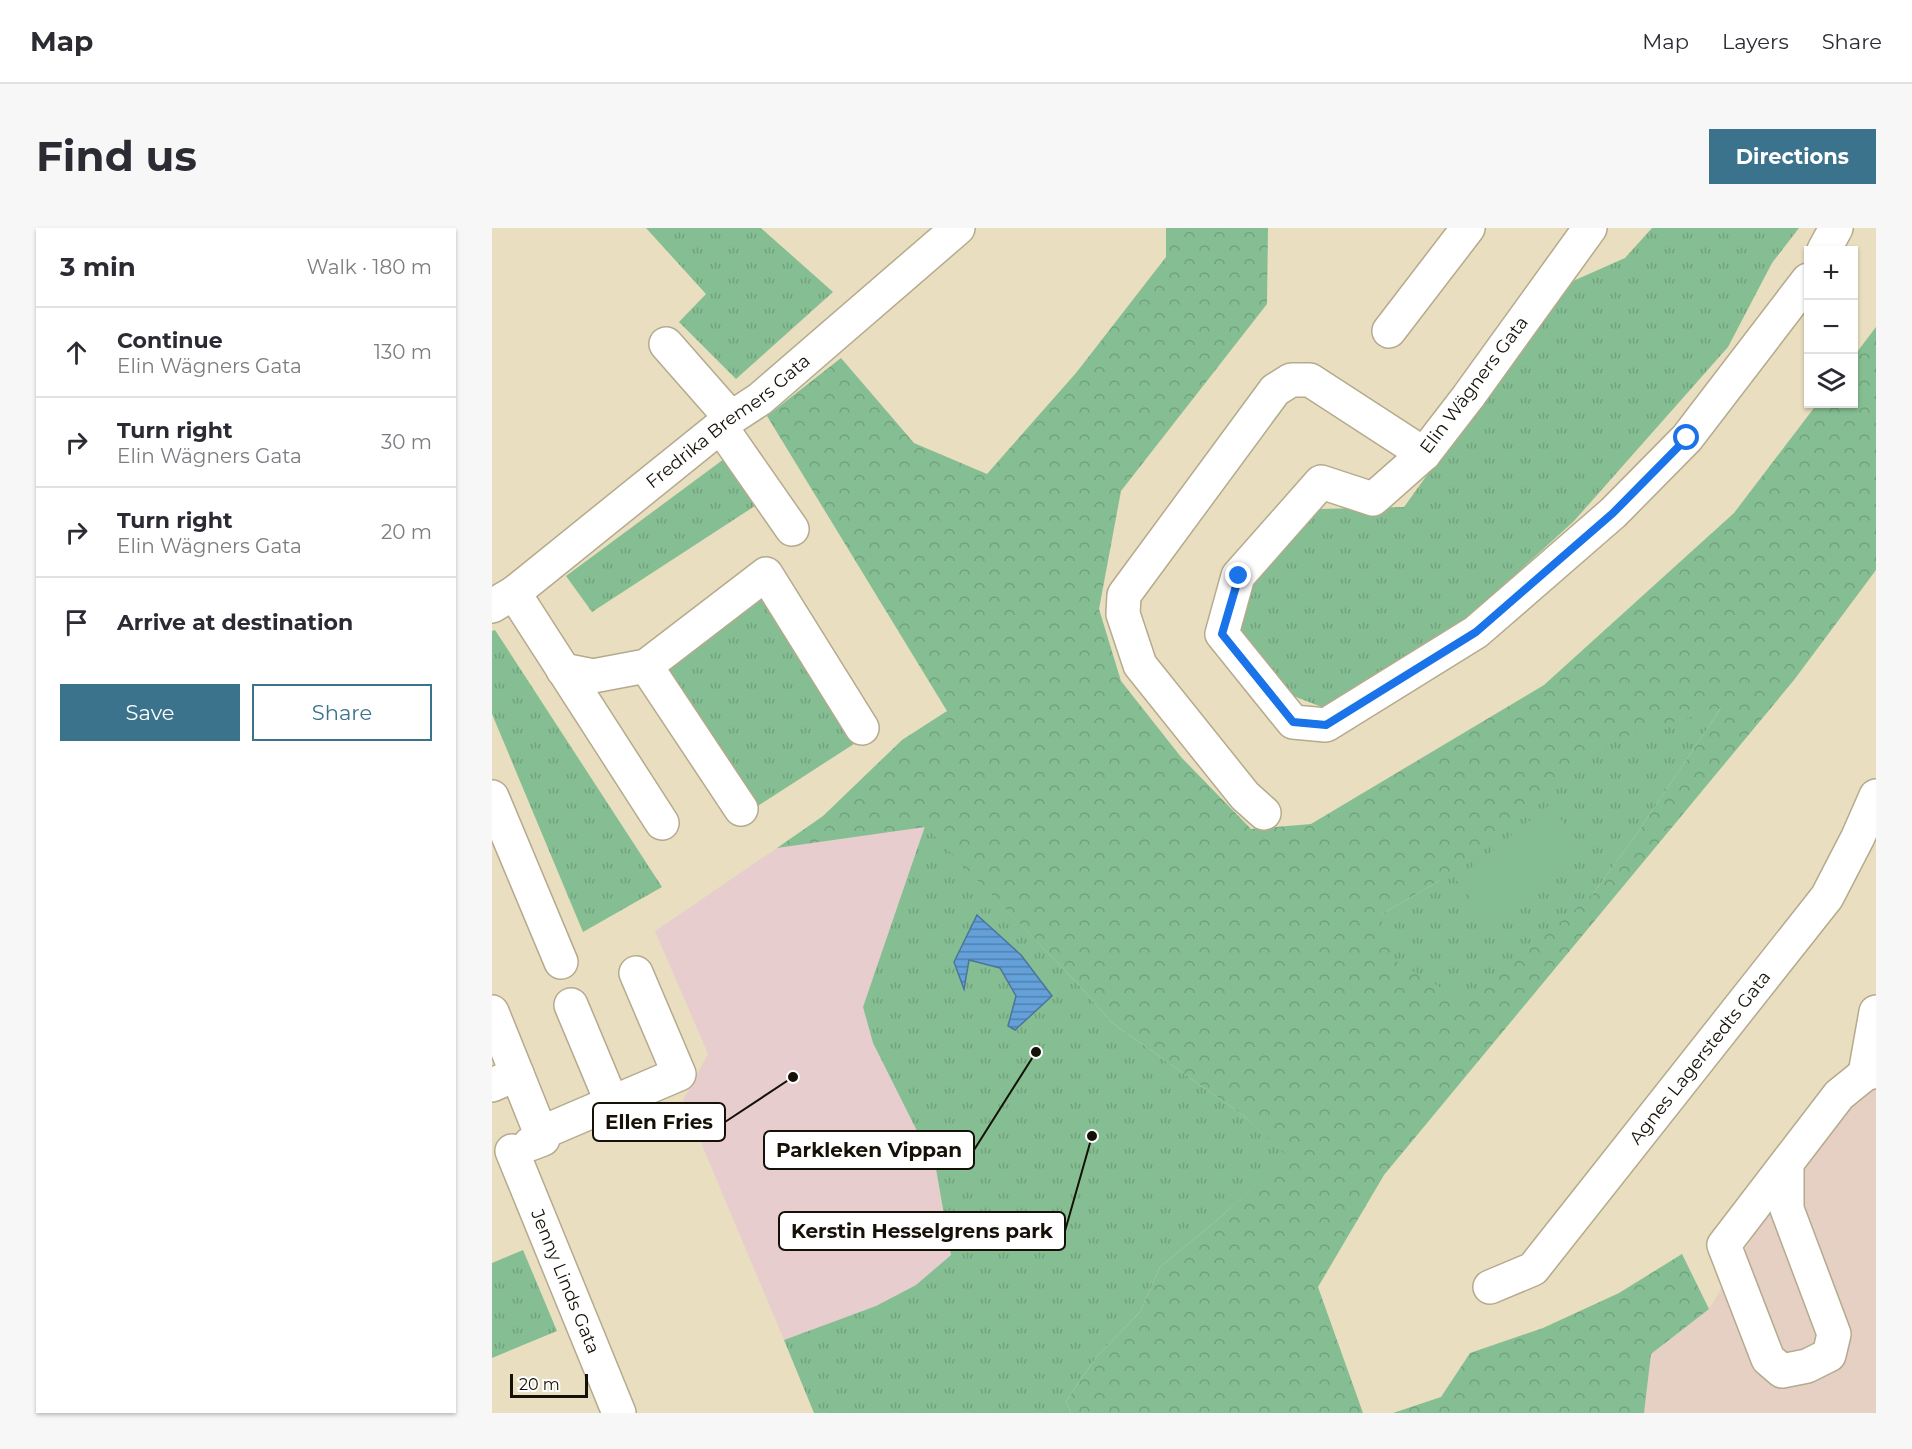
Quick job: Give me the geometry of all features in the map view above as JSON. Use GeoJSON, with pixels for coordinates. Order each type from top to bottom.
{"type":"FeatureCollection","features":[{"type":"Feature","properties":{"kind":"street","name":"Fredrika Bremers Gata"},"geometry":{"type":"LineString","coordinates":[[503,600],[726,422],[760,399],[958,228]]}},
{"type":"Feature","properties":{"kind":"street"},"geometry":{"type":"LineString","coordinates":[[1389,331],[1468,228]]}},
{"type":"Feature","properties":{"kind":"street","name":"Elin Wägners Gata"},"geometry":{"type":"LineString","coordinates":[[1590,228],[1424,454],[1373,499],[1321,482],[1239,576],[1222,634],[1293,722],[1326,725],[1476,632],[1613,513],[1687,438],[1804,286]]}},
{"type":"Feature","properties":{"kind":"street"},"geometry":{"type":"LineString","coordinates":[[1826,246],[1836,228]]}},
{"type":"Feature","properties":{"kind":"street"},"geometry":{"type":"LineString","coordinates":[[666,344],[726,422],[792,529]]}},
{"type":"Feature","properties":{"kind":"street"},"geometry":{"type":"LineString","coordinates":[[1264,813],[1245,796],[1140,665],[1123,614],[1124,595],[1275,390],[1291,380],[1310,380],[1424,454]]}},
{"type":"Feature","properties":{"kind":"street"},"geometry":{"type":"LineString","coordinates":[[563,670],[593,676],[646,666],[766,574],[862,728]]}},
{"type":"Feature","properties":{"kind":"street"},"geometry":{"type":"LineString","coordinates":[[503,600],[563,670],[662,823]]}},
{"type":"Feature","properties":{"kind":"street"},"geometry":{"type":"LineString","coordinates":[[646,666],[741,809]]}},
{"type":"Feature","properties":{"kind":"street","name":"Agnes Lagerstedts Gata"},"geometry":{"type":"LineString","coordinates":[[1490,1287],[1533,1269],[1827,897],[1876,796]]}},
{"type":"Feature","properties":{"kind":"street"},"geometry":{"type":"LineString","coordinates":[[492,797],[561,962]]}},
{"type":"Feature","properties":{"kind":"street"},"geometry":{"type":"LineString","coordinates":[[542,1133],[678,1074],[636,973]]}},
{"type":"Feature","properties":{"kind":"street"},"geometry":{"type":"LineString","coordinates":[[571,1005],[612,1103]]}},
{"type":"Feature","properties":{"kind":"street"},"geometry":{"type":"LineString","coordinates":[[492,1012],[505,1079],[542,1133],[543,1139],[502,1156]]}},
{"type":"Feature","properties":{"kind":"street"},"geometry":{"type":"LineString","coordinates":[[1787,1164],[1787,1209],[1834,1334],[1829,1355],[1807,1366],[1782,1371],[1768,1359],[1724,1245],[1839,1095],[1870,1072],[1876,1012]]}},
{"type":"Feature","properties":{"kind":"street","name":"Jenny Linds Gata"},"geometry":{"type":"LineString","coordinates":[[502,1156],[619,1413]]}},
{"type":"Feature","properties":{"kind":"shaded area"},"geometry":{"type":"Polygon","coordinates":[[[925,826],[863,1007],[873,1043],[936,1169],[951,1255],[916,1285],[876,1306],[784,1340],[683,1100],[708,1054],[655,931],[777,848],[925,826]]]}},
{"type":"Feature","properties":{"kind":"shaded area"},"geometry":{"type":"Polygon","coordinates":[[[1876,1088],[1876,1413],[1644,1413],[1651,1354],[1709,1309],[1819,1128],[1867,1090],[1876,1088]]]}},
{"type":"Feature","properties":{"kind":"green space"},"geometry":{"type":"Polygon","coordinates":[[[646,228],[761,228],[833,292],[736,379],[679,322],[706,294],[646,228]]]}},
{"type":"Feature","properties":{"kind":"green space"},"geometry":{"type":"Polygon","coordinates":[[[1166,228],[1268,228],[1267,304],[1121,491],[1099,609],[1121,681],[1181,757],[1251,829],[1311,824],[1544,685],[1734,513],[1814,408],[1858,408],[1858,351],[1876,327],[1876,570],[1794,680],[1384,1175],[1318,1287],[1363,1413],[1071,1413],[1066,1401],[1097,1356],[1140,1312],[1160,1267],[1222,1216],[1285,1155],[1244,1116],[1112,1023],[1079,985],[925,827],[777,848],[823,816],[902,740],[947,711],[767,416],[841,358],[914,443],[987,474],[1076,373],[1166,257],[1166,228]],[[1721,708],[1380,915],[1592,895],[1636,835],[1721,708]]]}},
{"type":"Feature","properties":{"kind":"green space"},"geometry":{"type":"Polygon","coordinates":[[[1652,228],[1799,228],[1772,263],[1728,347],[1574,521],[1460,625],[1327,709],[1283,692],[1234,632],[1248,584],[1319,509],[1404,507],[1564,285],[1625,258],[1652,228]]]}},
{"type":"Feature","properties":{"kind":"green space"},"geometry":{"type":"Polygon","coordinates":[[[728,456],[761,502],[592,612],[566,576],[728,456]]]}},
{"type":"Feature","properties":{"kind":"green space"},"geometry":{"type":"Polygon","coordinates":[[[754,595],[769,599],[857,742],[753,809],[663,672],[754,595]]]}},
{"type":"Feature","properties":{"kind":"green space"},"geometry":{"type":"Polygon","coordinates":[[[495,630],[662,887],[583,932],[492,714],[492,631],[495,630]]]}},
{"type":"Feature","properties":{"kind":"green space"},"geometry":{"type":"Polygon","coordinates":[[[1721,708],[1636,835],[1592,895],[1467,1003],[1394,960],[1380,915],[1439,881],[1614,740],[1721,708]]]}},
{"type":"Feature","properties":{"kind":"green space"},"geometry":{"type":"Polygon","coordinates":[[[1549,805],[1583,847],[1490,922],[1456,880],[1549,805]]]}},
{"type":"Feature","properties":{"kind":"green space"},"geometry":{"type":"Polygon","coordinates":[[[925,826],[1079,985],[1112,1023],[1244,1116],[1286,1155],[1222,1216],[1160,1267],[1140,1312],[1097,1356],[1066,1401],[1071,1413],[814,1413],[784,1340],[876,1306],[916,1285],[951,1255],[936,1169],[873,1043],[863,1007],[925,826]]]}},
{"type":"Feature","properties":{"kind":"green space"},"geometry":{"type":"Polygon","coordinates":[[[523,1250],[557,1331],[492,1358],[492,1263],[523,1250]]]}},
{"type":"Feature","properties":{"kind":"green space"},"geometry":{"type":"Polygon","coordinates":[[[1682,1254],[1709,1309],[1651,1354],[1644,1413],[1393,1413],[1441,1397],[1470,1353],[1543,1328],[1619,1293],[1682,1254]]]}},
{"type":"Feature","properties":{"kind":"water"},"geometry":{"type":"Polygon","coordinates":[[[977,915],[1021,955],[1052,996],[1015,1030],[1008,1026],[1016,996],[1000,968],[969,960],[964,989],[954,962],[977,915]]]}},
{"type":"Feature","properties":{"kind":"place","name":"Parkleken Vippan"},"geometry":{"type":"Point","coordinates":[1036,1052]}},
{"type":"Feature","properties":{"kind":"place","name":"Ellen Fries"},"geometry":{"type":"Point","coordinates":[793,1077]}},
{"type":"Feature","properties":{"kind":"place","name":"Kerstin Hesselgrens park"},"geometry":{"type":"Point","coordinates":[1092,1136]}},
{"type":"Feature","properties":{"kind":"route"},"geometry":{"type":"LineString","coordinates":[[1239,576],[1222,634],[1293,722],[1326,725],[1476,632],[1613,513],[1687,438]]}}]}
